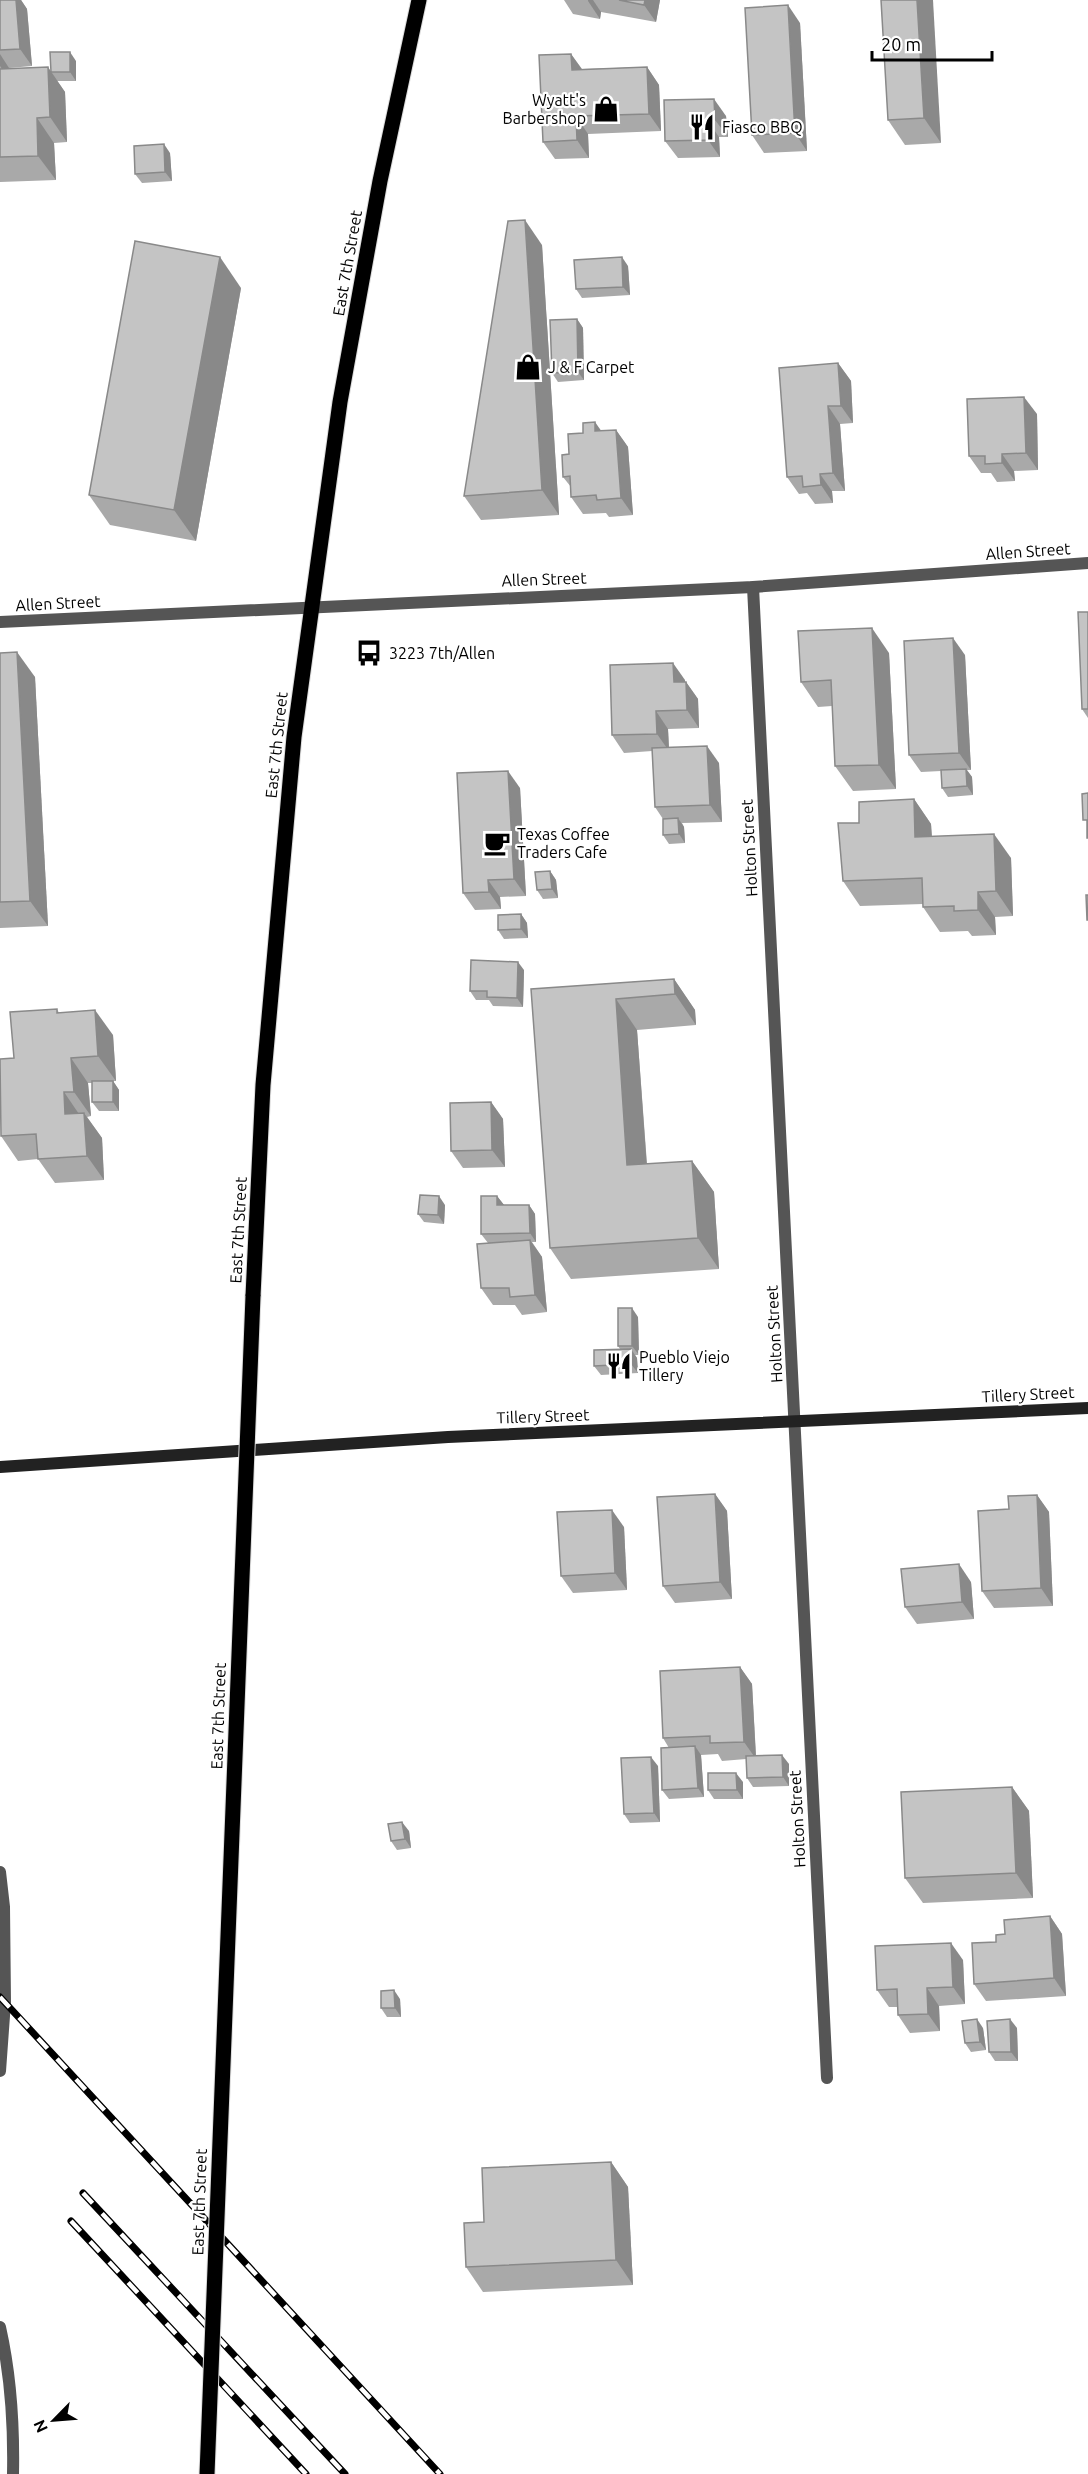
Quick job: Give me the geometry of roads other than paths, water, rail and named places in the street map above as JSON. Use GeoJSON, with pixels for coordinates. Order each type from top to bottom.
{"type":"FeatureCollection","features":[{"type":"Feature","properties":{"kind":"main road","name":"East 7th Street"},"geometry":{"type":"LineString","coordinates":[[207,2474],[253,1296],[264,1074],[294,737],[340,402],[380,181],[419,0]]}},
{"type":"Feature","properties":{"kind":"street","name":"Allen Street"},"geometry":{"type":"LineString","coordinates":[[0,622],[311,609],[477,598],[753,587],[1088,563]]}},
{"type":"Feature","properties":{"kind":"street","name":"Holton Street"},"geometry":{"type":"LineString","coordinates":[[753,587],[827,2078]]}},
{"type":"Feature","properties":{"kind":"street","name":"Tillery Street"},"geometry":{"type":"LineString","coordinates":[[0,1467],[448,1437],[1088,1408]]}},
{"type":"Feature","properties":{"kind":"street"},"geometry":{"type":"LineString","coordinates":[[0,1872],[4,1907],[5,2002],[0,2070]]}},
{"type":"Feature","properties":{"kind":"street"},"geometry":{"type":"LineString","coordinates":[[0,2327],[7,2360],[14,2430],[13,2474]]}},
{"type":"Feature","properties":{"kind":"railway"},"geometry":{"type":"LineString","coordinates":[[0,1997],[440,2474]]}},
{"type":"Feature","properties":{"kind":"railway"},"geometry":{"type":"LineString","coordinates":[[83,2193],[345,2474]]}},
{"type":"Feature","properties":{"kind":"railway"},"geometry":{"type":"LineString","coordinates":[[71,2221],[306,2474]]}},
{"type":"Feature","properties":{"kind":"place","name":"Wyatt's Barbershop"},"geometry":{"type":"Point","coordinates":[606,109]}},
{"type":"Feature","properties":{"kind":"place","name":"Fiasco BBQ"},"geometry":{"type":"Point","coordinates":[702,127]}},
{"type":"Feature","properties":{"kind":"place","name":"J & F Carpet"},"geometry":{"type":"Point","coordinates":[528,367]}},
{"type":"Feature","properties":{"kind":"place","name":"3223 7th/Allen"},"geometry":{"type":"Point","coordinates":[369,653]}},
{"type":"Feature","properties":{"kind":"place","name":"Texas Coffee Traders Cafe"},"geometry":{"type":"Point","coordinates":[497,843]}},
{"type":"Feature","properties":{"kind":"place","name":"Pueblo Viejo Tillery"},"geometry":{"type":"Point","coordinates":[619,1366]}}]}
